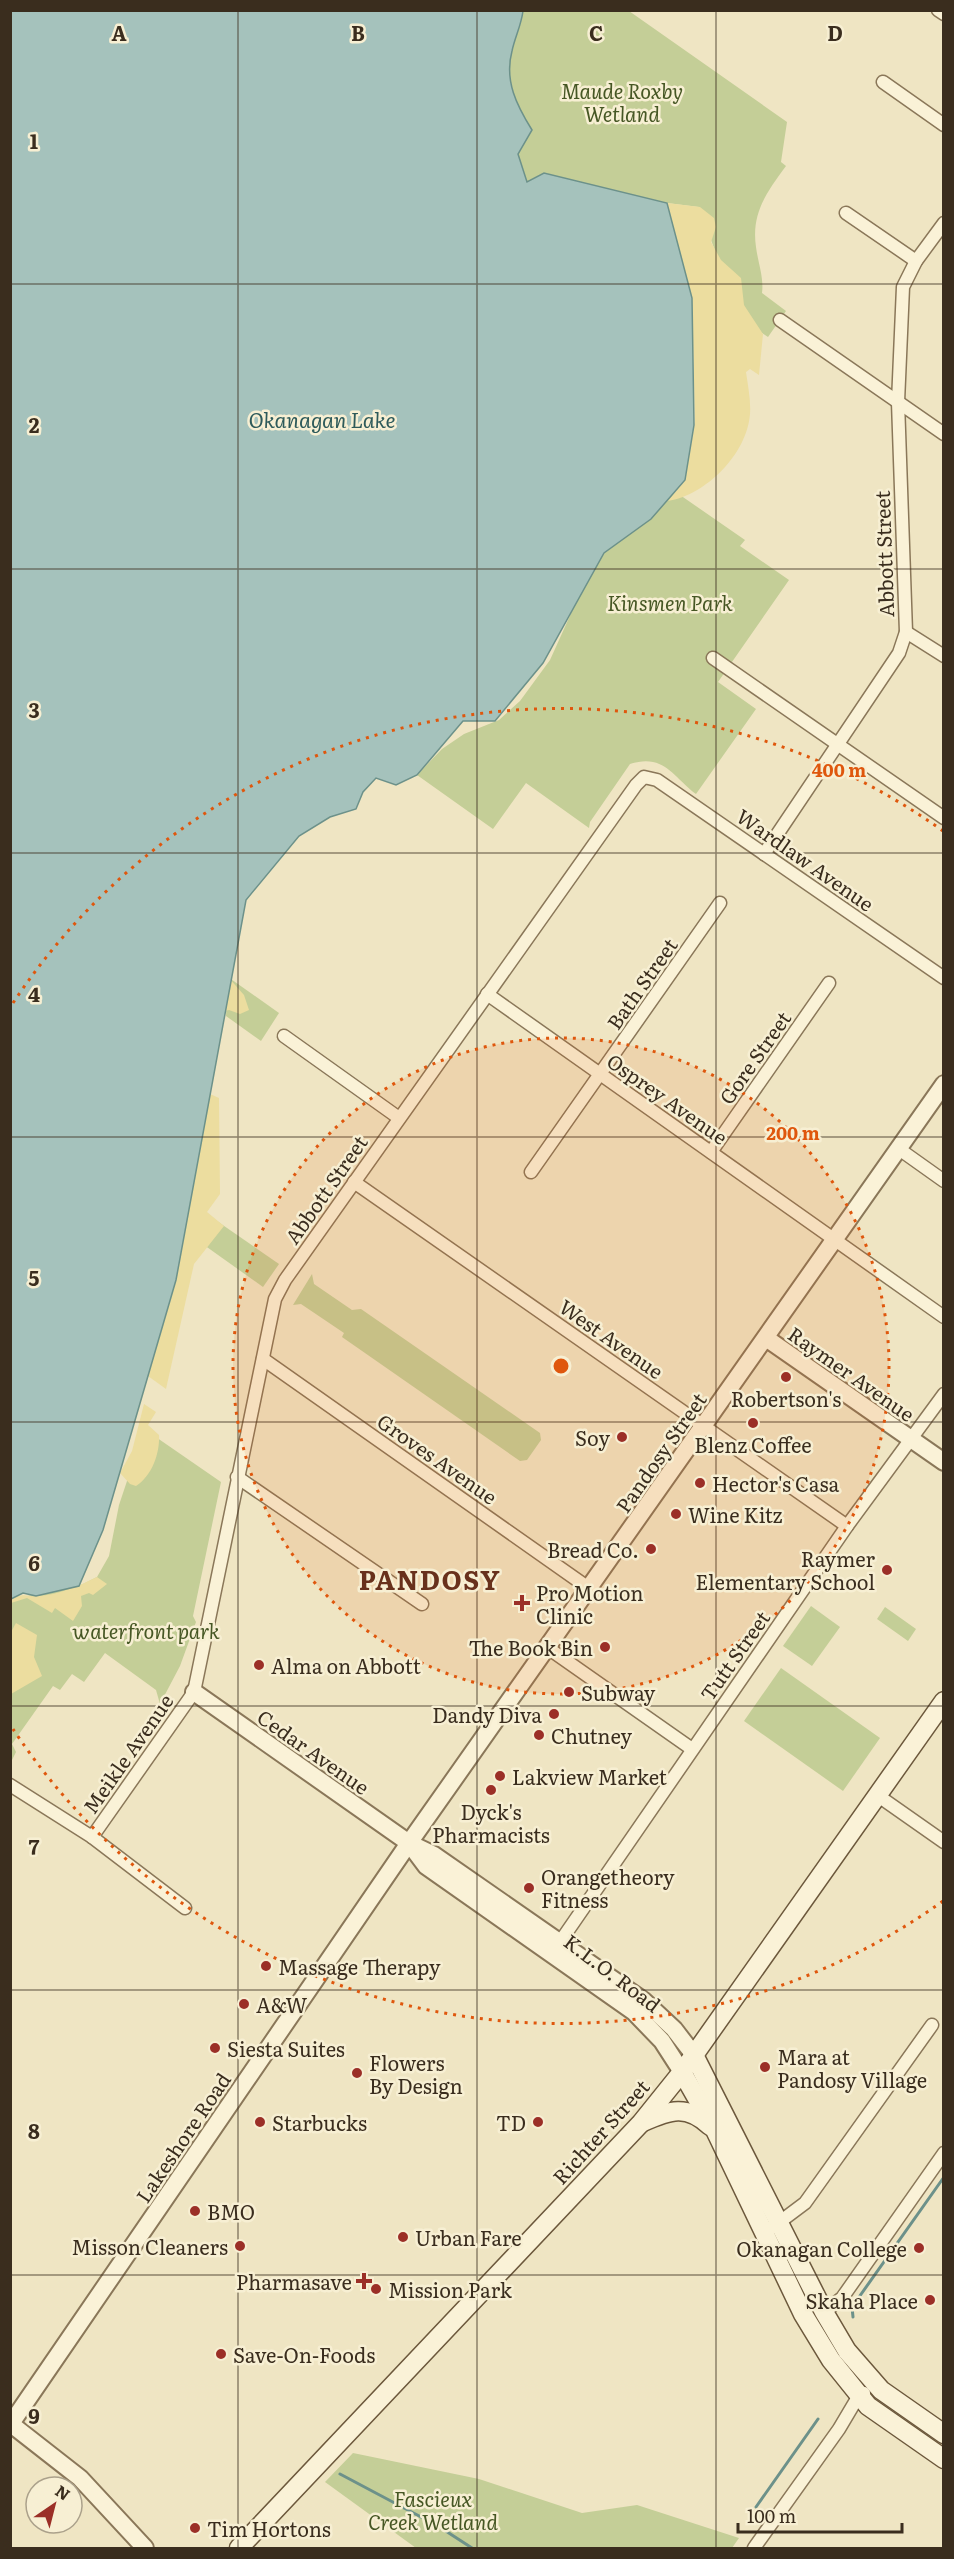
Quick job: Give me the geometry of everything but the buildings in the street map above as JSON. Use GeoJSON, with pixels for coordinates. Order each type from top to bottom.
{"type":"FeatureCollection","features":[{"type":"Feature","properties":{"kind":"main road","name":"Richter Street"},"geometry":{"type":"LineString","coordinates":[[239,2548],[641,2122],[682,2072],[944,1701]]}},
{"type":"Feature","properties":{"kind":"main road","name":"K.L.O. Road"},"geometry":{"type":"LineString","coordinates":[[694,2055],[781,2223],[824,2313],[847,2351],[884,2393],[944,2434]]}},
{"type":"Feature","properties":{"kind":"main road","name":"K.L.O. Road"},"geometry":{"type":"LineString","coordinates":[[682,2072],[715,2130],[803,2314],[831,2360],[863,2401],[944,2459]]}},
{"type":"Feature","properties":{"kind":"main road"},"geometry":{"type":"LineString","coordinates":[[641,2122],[664,2112],[680,2110],[698,2115],[715,2130]]}},
{"type":"Feature","properties":{"kind":"street"},"geometry":{"type":"LineString","coordinates":[[938,10],[944,14]]}},
{"type":"Feature","properties":{"kind":"street"},"geometry":{"type":"LineString","coordinates":[[883,82],[944,125]]}},
{"type":"Feature","properties":{"kind":"street"},"geometry":{"type":"LineString","coordinates":[[846,213],[916,261]]}},
{"type":"Feature","properties":{"kind":"street","name":"Abbott Street"},"geometry":{"type":"LineString","coordinates":[[764,854],[899,653],[906,632],[898,402],[903,287],[916,261],[942,229]]}},
{"type":"Feature","properties":{"kind":"street"},"geometry":{"type":"LineString","coordinates":[[780,320],[944,434]]}},
{"type":"Feature","properties":{"kind":"street"},"geometry":{"type":"LineString","coordinates":[[906,632],[944,656]]}},
{"type":"Feature","properties":{"kind":"street"},"geometry":{"type":"LineString","coordinates":[[712,658],[944,818]]}},
{"type":"Feature","properties":{"kind":"street","name":"Abbott Street"},"geometry":{"type":"LineString","coordinates":[[194,1692],[275,1299],[285,1280],[486,994],[636,784],[644,777]]}},
{"type":"Feature","properties":{"kind":"street","name":"Wardlaw Avenue"},"geometry":{"type":"LineString","coordinates":[[644,777],[657,780],[944,978]]}},
{"type":"Feature","properties":{"kind":"street","name":"Bath Street"},"geometry":{"type":"LineString","coordinates":[[531,1172],[720,903]]}},
{"type":"Feature","properties":{"kind":"street","name":"Gore Street"},"geometry":{"type":"LineString","coordinates":[[711,1152],[829,983]]}},
{"type":"Feature","properties":{"kind":"street","name":"Osprey Avenue"},"geometry":{"type":"LineString","coordinates":[[486,994],[944,1317]]}},
{"type":"Feature","properties":{"kind":"street"},"geometry":{"type":"LineString","coordinates":[[284,1036],[399,1118]]}},
{"type":"Feature","properties":{"kind":"street","name":"Pandosy Street"},"geometry":{"type":"LineString","coordinates":[[409,1843],[944,1084]]}},
{"type":"Feature","properties":{"kind":"street"},"geometry":{"type":"LineString","coordinates":[[899,1149],[944,1180]]}},
{"type":"Feature","properties":{"kind":"street","name":"West Avenue"},"geometry":{"type":"LineString","coordinates":[[354,1182],[847,1526]]}},
{"type":"Feature","properties":{"kind":"street","name":"Raymer Avenue"},"geometry":{"type":"LineString","coordinates":[[766,1338],[944,1462]]}},
{"type":"Feature","properties":{"kind":"street","name":"Groves Avenue"},"geometry":{"type":"LineString","coordinates":[[263,1359],[590,1589]]}},
{"type":"Feature","properties":{"kind":"street","name":"Tutt Street"},"geometry":{"type":"LineString","coordinates":[[560,1942],[847,1526],[909,1438],[944,1394]]}},
{"type":"Feature","properties":{"kind":"street"},"geometry":{"type":"LineString","coordinates":[[237,1477],[422,1604]]}},
{"type":"Feature","properties":{"kind":"street"},"geometry":{"type":"LineString","coordinates":[[548,1648],[692,1749]]}},
{"type":"Feature","properties":{"kind":"street","name":"Meikle Avenue"},"geometry":{"type":"LineString","coordinates":[[92,1836],[194,1692]]}},
{"type":"Feature","properties":{"kind":"street","name":"Cedar Avenue"},"geometry":{"type":"LineString","coordinates":[[194,1692],[409,1843]]}},
{"type":"Feature","properties":{"kind":"street","name":"Meikle Avenue"},"geometry":{"type":"LineString","coordinates":[[10,1785],[92,1836],[185,1908]]}},
{"type":"Feature","properties":{"kind":"street"},"geometry":{"type":"LineString","coordinates":[[877,1795],[944,1842]]}},
{"type":"Feature","properties":{"kind":"street","name":"K.L.O. Road"},"geometry":{"type":"LineString","coordinates":[[409,1843],[434,1855],[644,2001],[674,2029],[694,2055]]}},
{"type":"Feature","properties":{"kind":"street","name":"K.L.O. Road"},"geometry":{"type":"LineString","coordinates":[[409,1843],[426,1866],[634,2012],[662,2041],[682,2072]]}},
{"type":"Feature","properties":{"kind":"street","name":"Lakeshore Road"},"geometry":{"type":"LineString","coordinates":[[11,2424],[409,1843]]}},
{"type":"Feature","properties":{"kind":"street"},"geometry":{"type":"LineString","coordinates":[[764,2232],[781,2223],[806,2203],[932,2025]]}},
{"type":"Feature","properties":{"kind":"street"},"geometry":{"type":"LineString","coordinates":[[824,2313],[842,2298],[944,2154]]}},
{"type":"Feature","properties":{"kind":"street"},"geometry":{"type":"LineString","coordinates":[[754,2548],[839,2429],[874,2391],[884,2393]]}},
{"type":"Feature","properties":{"kind":"street"},"geometry":{"type":"LineString","coordinates":[[11,2424],[80,2478],[145,2548]]}},
{"type":"Feature","properties":{"kind":"green space","name":"Maude Roxby Wetland"},"geometry":{"type":"Polygon","coordinates":[[[523,11],[629,11],[787,122],[781,162],[786,166],[762,204],[758,213],[755,235],[762,276],[762,293],[786,311],[768,337],[724,307],[714,248],[699,207],[667,203],[544,173],[527,182],[518,154],[532,130],[513,92],[510,72],[512,51],[523,11]]]}},
{"type":"Feature","properties":{"kind":"green space","name":"Kinsmen Park"},"geometry":{"type":"Polygon","coordinates":[[[667,486],[745,540],[740,546],[789,580],[718,682],[756,709],[696,794],[667,768],[660,764],[642,761],[630,764],[590,822],[589,828],[526,783],[493,829],[417,775],[442,749],[464,734],[499,720],[520,701],[550,660],[601,547],[667,486]]]}},
{"type":"Feature","properties":{"kind":"green space"},"geometry":{"type":"Polygon","coordinates":[[[228,977],[279,1013],[261,1041],[226,1016],[228,977]]]}},
{"type":"Feature","properties":{"kind":"green space"},"geometry":{"type":"Polygon","coordinates":[[[214,1219],[279,1264],[263,1287],[197,1240],[214,1219]]]}},
{"type":"Feature","properties":{"kind":"green space"},"geometry":{"type":"Polygon","coordinates":[[[312,1274],[314,1284],[352,1310],[361,1309],[540,1433],[541,1440],[527,1460],[520,1461],[342,1337],[344,1333],[301,1304],[293,1305],[312,1274]]]}},
{"type":"Feature","properties":{"kind":"green space","name":"waterfront park"},"geometry":{"type":"Polygon","coordinates":[[[150,1433],[221,1482],[193,1616],[196,1622],[180,1666],[160,1704],[156,1690],[105,1653],[84,1682],[72,1674],[60,1690],[53,1686],[12,1744],[16,1752],[11,1762],[11,1599],[79,1586],[97,1577],[109,1556],[119,1505],[127,1481],[150,1433]]]}},
{"type":"Feature","properties":{"kind":"green space"},"geometry":{"type":"Polygon","coordinates":[[[811,1606],[840,1627],[812,1666],[783,1646],[811,1606]]]}},
{"type":"Feature","properties":{"kind":"green space"},"geometry":{"type":"Polygon","coordinates":[[[885,1607],[916,1629],[908,1641],[877,1619],[885,1607]]]}},
{"type":"Feature","properties":{"kind":"green space"},"geometry":{"type":"Polygon","coordinates":[[[781,1668],[880,1738],[843,1791],[744,1721],[781,1668]]]}},
{"type":"Feature","properties":{"kind":"green space","name":"Fascieux Creek Wetland"},"geometry":{"type":"Polygon","coordinates":[[[353,2453],[479,2479],[582,2513],[637,2505],[739,2538],[732,2548],[416,2548],[325,2482],[353,2453]]]}},
{"type":"Feature","properties":{"kind":"sand"},"geometry":{"type":"Polygon","coordinates":[[[667,203],[700,207],[714,218],[716,227],[711,242],[721,260],[741,278],[744,305],[763,334],[759,375],[750,369],[746,372],[750,414],[741,444],[733,458],[710,481],[682,497],[668,501],[685,480],[695,422],[692,298],[667,203]]]}},
{"type":"Feature","properties":{"kind":"sand"},"geometry":{"type":"Polygon","coordinates":[[[228,977],[244,995],[249,1010],[240,1014],[229,1010],[221,1012],[228,977]]]}},
{"type":"Feature","properties":{"kind":"sand"},"geometry":{"type":"Polygon","coordinates":[[[210,1094],[219,1098],[220,1194],[207,1212],[224,1226],[194,1264],[166,1389],[148,1376],[176,1279],[210,1094]]]}},
{"type":"Feature","properties":{"kind":"sand"},"geometry":{"type":"Polygon","coordinates":[[[144,1404],[156,1412],[148,1425],[159,1435],[159,1442],[151,1470],[136,1486],[130,1484],[120,1473],[132,1451],[144,1404]]]}},
{"type":"Feature","properties":{"kind":"sand"},"geometry":{"type":"Polygon","coordinates":[[[97,1577],[107,1584],[93,1595],[89,1593],[81,1596],[82,1606],[73,1621],[55,1608],[52,1613],[27,1598],[11,1603],[11,1599],[19,1596],[53,1594],[97,1577]]]}},
{"type":"Feature","properties":{"kind":"sand"},"geometry":{"type":"Polygon","coordinates":[[[16,1623],[37,1635],[34,1657],[42,1676],[11,1694],[11,1632],[16,1623]]]}},
{"type":"Feature","properties":{"kind":"water","name":"Okanagan Lake"},"geometry":{"type":"Polygon","coordinates":[[[11,10],[523,11],[512,51],[510,73],[513,93],[532,130],[518,154],[527,182],[544,173],[667,203],[692,298],[694,425],[685,480],[651,519],[604,553],[543,663],[495,721],[463,721],[417,775],[396,785],[376,778],[363,792],[356,809],[330,817],[299,836],[246,900],[176,1280],[103,1530],[79,1586],[36,1596],[23,1593],[11,1599],[11,10]]]}},
{"type":"Feature","properties":{"kind":"waterway"},"geometry":{"type":"LineString","coordinates":[[853,2317],[852,2307],[944,2177]]}},
{"type":"Feature","properties":{"kind":"waterway"},"geometry":{"type":"LineString","coordinates":[[756,2507],[818,2419]]}},
{"type":"Feature","properties":{"kind":"waterway"},"geometry":{"type":"LineString","coordinates":[[340,2474],[438,2526],[472,2548]]}},
{"type":"Feature","properties":{"kind":"place","name":"Robertson's"},"geometry":{"type":"Point","coordinates":[786,1377]}},
{"type":"Feature","properties":{"kind":"place","name":"Blenz Coffee"},"geometry":{"type":"Point","coordinates":[753,1423]}},
{"type":"Feature","properties":{"kind":"place","name":"Soy"},"geometry":{"type":"Point","coordinates":[622,1437]}},
{"type":"Feature","properties":{"kind":"place","name":"Hector's Casa"},"geometry":{"type":"Point","coordinates":[700,1483]}},
{"type":"Feature","properties":{"kind":"place","name":"Wine Kitz"},"geometry":{"type":"Point","coordinates":[676,1514]}},
{"type":"Feature","properties":{"kind":"place","name":"Bread Co."},"geometry":{"type":"Point","coordinates":[651,1549]}},
{"type":"Feature","properties":{"kind":"place","name":"Raymer Elementary School"},"geometry":{"type":"Point","coordinates":[887,1570]}},
{"type":"Feature","properties":{"kind":"place","name":"Pro Motion Clinic"},"geometry":{"type":"Point","coordinates":[522,1603]}},
{"type":"Feature","properties":{"kind":"place","name":"The Book Bin"},"geometry":{"type":"Point","coordinates":[605,1647]}},
{"type":"Feature","properties":{"kind":"place","name":"Alma on Abbott"},"geometry":{"type":"Point","coordinates":[259,1665]}},
{"type":"Feature","properties":{"kind":"place","name":"Subway"},"geometry":{"type":"Point","coordinates":[569,1692]}},
{"type":"Feature","properties":{"kind":"place","name":"Dandy Diva"},"geometry":{"type":"Point","coordinates":[554,1714]}},
{"type":"Feature","properties":{"kind":"place","name":"Chutney"},"geometry":{"type":"Point","coordinates":[539,1735]}},
{"type":"Feature","properties":{"kind":"place","name":"Lakview Market"},"geometry":{"type":"Point","coordinates":[500,1776]}},
{"type":"Feature","properties":{"kind":"place","name":"Dyck's Pharmacists"},"geometry":{"type":"Point","coordinates":[491,1790]}},
{"type":"Feature","properties":{"kind":"place","name":"Orangetheory Fitness"},"geometry":{"type":"Point","coordinates":[529,1888]}},
{"type":"Feature","properties":{"kind":"place","name":"Massage Therapy"},"geometry":{"type":"Point","coordinates":[266,1966]}},
{"type":"Feature","properties":{"kind":"place","name":"A&W"},"geometry":{"type":"Point","coordinates":[244,2004]}},
{"type":"Feature","properties":{"kind":"place","name":"Siesta Suites"},"geometry":{"type":"Point","coordinates":[215,2048]}},
{"type":"Feature","properties":{"kind":"place","name":"Mara at Pandosy Village"},"geometry":{"type":"Point","coordinates":[765,2067]}},
{"type":"Feature","properties":{"kind":"place","name":"Flowers By Design"},"geometry":{"type":"Point","coordinates":[357,2073]}},
{"type":"Feature","properties":{"kind":"place","name":"Starbucks"},"geometry":{"type":"Point","coordinates":[260,2122]}},
{"type":"Feature","properties":{"kind":"place","name":"TD"},"geometry":{"type":"Point","coordinates":[538,2122]}},
{"type":"Feature","properties":{"kind":"place","name":"BMO"},"geometry":{"type":"Point","coordinates":[195,2211]}},
{"type":"Feature","properties":{"kind":"place","name":"Urban Fare"},"geometry":{"type":"Point","coordinates":[403,2237]}},
{"type":"Feature","properties":{"kind":"place","name":"Misson Cleaners"},"geometry":{"type":"Point","coordinates":[240,2246]}},
{"type":"Feature","properties":{"kind":"place","name":"Okanagan College"},"geometry":{"type":"Point","coordinates":[919,2248]}},
{"type":"Feature","properties":{"kind":"place","name":"Pharmasave"},"geometry":{"type":"Point","coordinates":[364,2281]}},
{"type":"Feature","properties":{"kind":"place","name":"Mission Park"},"geometry":{"type":"Point","coordinates":[376,2289]}},
{"type":"Feature","properties":{"kind":"place","name":"Skaha Place"},"geometry":{"type":"Point","coordinates":[930,2300]}},
{"type":"Feature","properties":{"kind":"place","name":"Save-On-Foods"},"geometry":{"type":"Point","coordinates":[221,2354]}},
{"type":"Feature","properties":{"kind":"place","name":"Tim Hortons"},"geometry":{"type":"Point","coordinates":[195,2528]}},
{"type":"Feature","properties":{"kind":"district","name":"PANDOSY"},"geometry":{"type":"Point","coordinates":[430,1578]}}]}
